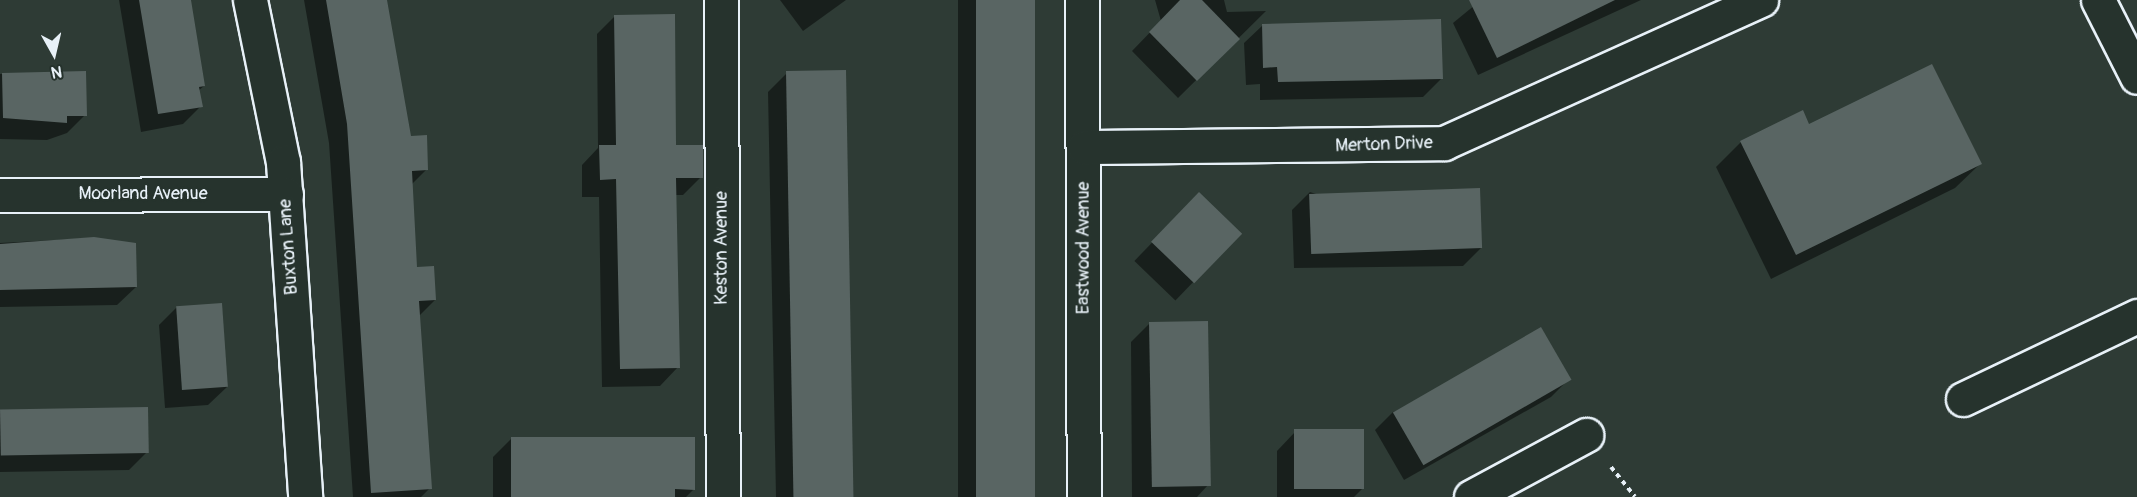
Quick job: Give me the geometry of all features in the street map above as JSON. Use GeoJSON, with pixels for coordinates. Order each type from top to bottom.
{"type":"FeatureCollection","features":[{"type":"Feature","properties":{"kind":"street","name":"Buxton Lane"},"geometry":{"type":"LineString","coordinates":[[250,0],[286,194],[305,497]]}},
{"type":"Feature","properties":{"kind":"street","name":"Keston Avenue"},"geometry":{"type":"LineString","coordinates":[[721,0],[723,497]]}},
{"type":"Feature","properties":{"kind":"street","name":"Eastwood Avenue"},"geometry":{"type":"LineString","coordinates":[[1082,0],[1084,497]]}},
{"type":"Feature","properties":{"kind":"street","name":"Merton Drive"},"geometry":{"type":"LineString","coordinates":[[1084,147],[1444,143],[1761,0]]}},
{"type":"Feature","properties":{"kind":"street"},"geometry":{"type":"LineString","coordinates":[[2098,0],[2137,77]]}},
{"type":"Feature","properties":{"kind":"street","name":"Moorland Avenue"},"geometry":{"type":"LineString","coordinates":[[0,195],[286,194]]}},
{"type":"Feature","properties":{"kind":"street"},"geometry":{"type":"LineString","coordinates":[[1963,399],[2137,316]]}},
{"type":"Feature","properties":{"kind":"street"},"geometry":{"type":"LineString","coordinates":[[1471,497],[1586,435]]}},
{"type":"Feature","properties":{"kind":"building"},"geometry":{"type":"Polygon","coordinates":[[[139,0],[191,0],[205,86],[199,87],[203,107],[158,114],[139,0]]]}},
{"type":"Feature","properties":{"kind":"building"},"geometry":{"type":"Polygon","coordinates":[[[326,0],[387,0],[411,136],[427,135],[428,170],[412,171],[417,267],[434,266],[436,300],[419,301],[432,489],[371,493],[347,124],[326,0]]]}},
{"type":"Feature","properties":{"kind":"building"},"geometry":{"type":"Polygon","coordinates":[[[976,0],[1035,0],[1035,497],[976,497],[976,0]]]}},
{"type":"Feature","properties":{"kind":"building"},"geometry":{"type":"Polygon","coordinates":[[[1180,0],[1202,0],[1240,39],[1197,81],[1149,32],[1180,0]]]}},
{"type":"Feature","properties":{"kind":"building"},"geometry":{"type":"Polygon","coordinates":[[[1469,0],[1615,0],[1497,58],[1469,0]]]}},
{"type":"Feature","properties":{"kind":"building"},"geometry":{"type":"Polygon","coordinates":[[[675,14],[676,145],[703,145],[703,178],[676,178],[680,368],[620,369],[616,179],[600,180],[599,145],[616,145],[614,15],[675,14]]]}},
{"type":"Feature","properties":{"kind":"building"},"geometry":{"type":"Polygon","coordinates":[[[1441,19],[1443,79],[1278,82],[1277,67],[1263,68],[1262,24],[1441,19]]]}},
{"type":"Feature","properties":{"kind":"building"},"geometry":{"type":"Polygon","coordinates":[[[1932,64],[1982,164],[1796,255],[1740,141],[1803,110],[1809,124],[1932,64]]]}},
{"type":"Feature","properties":{"kind":"building"},"geometry":{"type":"Polygon","coordinates":[[[846,70],[853,497],[793,497],[786,71],[846,70]]]}},
{"type":"Feature","properties":{"kind":"building"},"geometry":{"type":"Polygon","coordinates":[[[86,71],[87,116],[67,116],[67,123],[3,118],[2,73],[86,71]]]}},
{"type":"Feature","properties":{"kind":"building"},"geometry":{"type":"Polygon","coordinates":[[[1480,188],[1482,248],[1311,254],[1309,194],[1480,188]]]}},
{"type":"Feature","properties":{"kind":"building"},"geometry":{"type":"Polygon","coordinates":[[[1199,192],[1242,234],[1194,283],[1151,242],[1199,192]]]}},
{"type":"Feature","properties":{"kind":"building"},"geometry":{"type":"Polygon","coordinates":[[[94,237],[136,243],[137,287],[0,290],[0,244],[94,237]]]}},
{"type":"Feature","properties":{"kind":"building"},"geometry":{"type":"Polygon","coordinates":[[[222,303],[228,387],[182,390],[176,306],[222,303]]]}},
{"type":"Feature","properties":{"kind":"building"},"geometry":{"type":"Polygon","coordinates":[[[1208,321],[1211,486],[1152,487],[1149,322],[1208,321]]]}},
{"type":"Feature","properties":{"kind":"building"},"geometry":{"type":"Polygon","coordinates":[[[1541,327],[1572,380],[1423,465],[1393,412],[1541,327]]]}},
{"type":"Feature","properties":{"kind":"building"},"geometry":{"type":"Polygon","coordinates":[[[148,407],[149,453],[1,456],[0,410],[148,407]]]}},
{"type":"Feature","properties":{"kind":"building"},"geometry":{"type":"Polygon","coordinates":[[[1294,429],[1364,429],[1364,489],[1294,489],[1294,429]]]}},
{"type":"Feature","properties":{"kind":"building"},"geometry":{"type":"Polygon","coordinates":[[[511,437],[695,437],[695,490],[675,489],[675,497],[511,497],[511,437]]]}}]}
